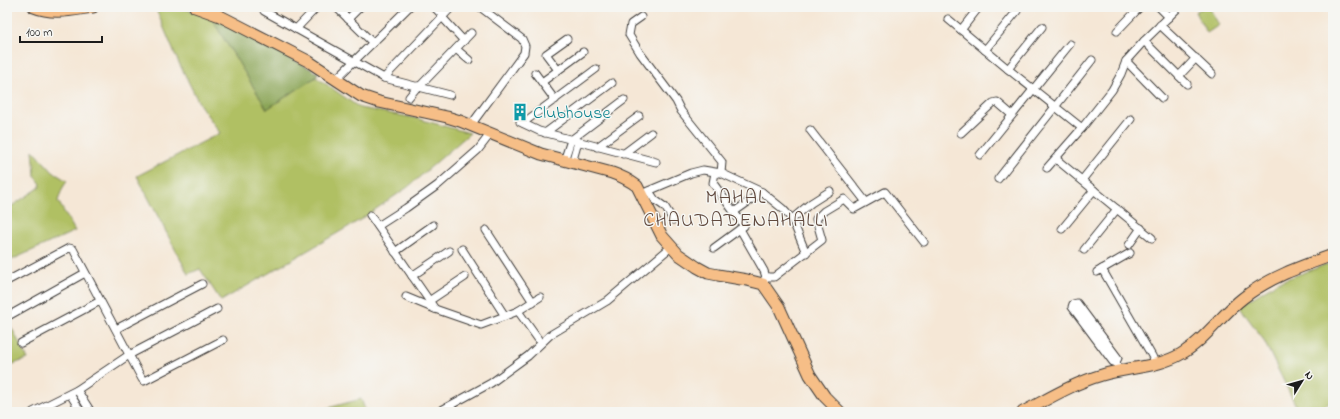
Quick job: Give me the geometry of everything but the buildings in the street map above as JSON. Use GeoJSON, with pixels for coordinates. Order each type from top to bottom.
{"type":"FeatureCollection","features":[{"type":"Feature","properties":{"kind":"highway"},"geometry":{"type":"LineString","coordinates":[[34,7],[44,11],[54,12],[93,7]]}},
{"type":"Feature","properties":{"kind":"highway"},"geometry":{"type":"LineString","coordinates":[[196,7],[220,16],[301,58],[361,96],[379,102],[447,117],[471,125],[541,154],[623,177],[645,192],[662,236],[678,254],[708,273],[718,276],[764,281],[779,307],[810,375],[826,398],[838,411]]}},
{"type":"Feature","properties":{"kind":"highway"},"geometry":{"type":"LineString","coordinates":[[1022,412],[1035,409],[1086,380],[1118,366],[1155,364],[1167,361],[1181,354],[1192,347],[1243,298],[1263,284],[1274,278],[1333,255]]}},
{"type":"Feature","properties":{"kind":"street"},"geometry":{"type":"LineString","coordinates":[[296,29],[317,7]]}},
{"type":"Feature","properties":{"kind":"street"},"geometry":{"type":"LineString","coordinates":[[336,7],[373,43]]}},
{"type":"Feature","properties":{"kind":"street"},"geometry":{"type":"LineString","coordinates":[[348,19],[360,7]]}},
{"type":"Feature","properties":{"kind":"street"},"geometry":{"type":"LineString","coordinates":[[335,80],[409,7]]}},
{"type":"Feature","properties":{"kind":"street"},"geometry":{"type":"LineString","coordinates":[[434,7],[464,41]]}},
{"type":"Feature","properties":{"kind":"street"},"geometry":{"type":"LineString","coordinates":[[471,125],[524,53],[525,46],[522,39],[480,7]]}},
{"type":"Feature","properties":{"kind":"street"},"geometry":{"type":"LineString","coordinates":[[961,30],[979,7]]}},
{"type":"Feature","properties":{"kind":"street"},"geometry":{"type":"LineString","coordinates":[[1116,31],[1140,7]]}},
{"type":"Feature","properties":{"kind":"street"},"geometry":{"type":"LineString","coordinates":[[1159,7],[1169,17]]}},
{"type":"Feature","properties":{"kind":"street"},"geometry":{"type":"LineString","coordinates":[[1047,168],[1082,128],[1112,90],[1126,61],[1179,7]]}},
{"type":"Feature","properties":{"kind":"street"},"geometry":{"type":"LineString","coordinates":[[384,78],[449,10]]}},
{"type":"Feature","properties":{"kind":"street"},"geometry":{"type":"LineString","coordinates":[[264,11],[384,78],[450,95]]}},
{"type":"Feature","properties":{"kind":"street"},"geometry":{"type":"LineString","coordinates":[[985,50],[1017,11]]}},
{"type":"Feature","properties":{"kind":"street"},"geometry":{"type":"LineString","coordinates":[[641,17],[631,24],[629,35],[640,53],[676,101],[681,111],[722,162],[713,183],[744,226],[714,248]]}},
{"type":"Feature","properties":{"kind":"street"},"geometry":{"type":"LineString","coordinates":[[948,20],[1082,128]]}},
{"type":"Feature","properties":{"kind":"street"},"geometry":{"type":"LineString","coordinates":[[1160,25],[1212,74]]}},
{"type":"Feature","properties":{"kind":"street"},"geometry":{"type":"LineString","coordinates":[[1008,69],[1042,28]]}},
{"type":"Feature","properties":{"kind":"street"},"geometry":{"type":"LineString","coordinates":[[409,97],[471,33]]}},
{"type":"Feature","properties":{"kind":"street"},"geometry":{"type":"LineString","coordinates":[[558,70],[546,54],[567,39]]}},
{"type":"Feature","properties":{"kind":"street"},"geometry":{"type":"LineString","coordinates":[[1144,42],[1187,84]]}},
{"type":"Feature","properties":{"kind":"street"},"geometry":{"type":"LineString","coordinates":[[980,155],[1070,44]]}},
{"type":"Feature","properties":{"kind":"street"},"geometry":{"type":"LineString","coordinates":[[456,49],[469,60]]}},
{"type":"Feature","properties":{"kind":"street"},"geometry":{"type":"LineString","coordinates":[[542,82],[583,52]]}},
{"type":"Feature","properties":{"kind":"street"},"geometry":{"type":"LineString","coordinates":[[1179,76],[1196,58]]}},
{"type":"Feature","properties":{"kind":"street"},"geometry":{"type":"LineString","coordinates":[[998,179],[1092,60]]}},
{"type":"Feature","properties":{"kind":"street"},"geometry":{"type":"LineString","coordinates":[[1126,61],[1162,98]]}},
{"type":"Feature","properties":{"kind":"street"},"geometry":{"type":"LineString","coordinates":[[596,69],[522,123],[539,132],[656,162]]}},
{"type":"Feature","properties":{"kind":"street"},"geometry":{"type":"LineString","coordinates":[[535,73],[555,100]]}},
{"type":"Feature","properties":{"kind":"street"},"geometry":{"type":"LineString","coordinates":[[545,133],[612,83]]}},
{"type":"Feature","properties":{"kind":"street"},"geometry":{"type":"LineString","coordinates":[[568,162],[575,141],[624,100]]}},
{"type":"Feature","properties":{"kind":"street"},"geometry":{"type":"LineString","coordinates":[[961,133],[993,103],[997,102],[1012,116]]}},
{"type":"Feature","properties":{"kind":"street"},"geometry":{"type":"LineString","coordinates":[[597,147],[639,116]]}},
{"type":"Feature","properties":{"kind":"street"},"geometry":{"type":"LineString","coordinates":[[1082,180],[1131,119]]}},
{"type":"Feature","properties":{"kind":"street"},"geometry":{"type":"LineString","coordinates":[[810,130],[866,202]]}},
{"type":"Feature","properties":{"kind":"street"},"geometry":{"type":"LineString","coordinates":[[378,226],[438,185],[478,150],[491,133]]}},
{"type":"Feature","properties":{"kind":"street"},"geometry":{"type":"LineString","coordinates":[[623,154],[651,133]]}},
{"type":"Feature","properties":{"kind":"street"},"geometry":{"type":"LineString","coordinates":[[1056,159],[1152,238]]}},
{"type":"Feature","properties":{"kind":"street"},"geometry":{"type":"LineString","coordinates":[[645,192],[691,173],[703,170],[718,173],[762,192],[784,209],[792,219],[806,253]]}},
{"type":"Feature","properties":{"kind":"street"},"geometry":{"type":"LineString","coordinates":[[1062,229],[1094,190]]}},
{"type":"Feature","properties":{"kind":"street"},"geometry":{"type":"LineString","coordinates":[[792,219],[811,203],[830,191]]}},
{"type":"Feature","properties":{"kind":"street"},"geometry":{"type":"LineString","coordinates":[[645,192],[665,207],[673,220]]}},
{"type":"Feature","properties":{"kind":"street"},"geometry":{"type":"LineString","coordinates":[[734,212],[762,192]]}},
{"type":"Feature","properties":{"kind":"street"},"geometry":{"type":"LineString","coordinates":[[740,229],[764,271],[764,281],[774,277],[822,240],[816,219],[824,211],[844,199],[854,209],[886,192],[924,242]]}},
{"type":"Feature","properties":{"kind":"street"},"geometry":{"type":"LineString","coordinates":[[1084,250],[1117,209]]}},
{"type":"Feature","properties":{"kind":"street"},"geometry":{"type":"LineString","coordinates":[[370,215],[435,309]]}},
{"type":"Feature","properties":{"kind":"street"},"geometry":{"type":"LineString","coordinates":[[395,252],[433,226]]}},
{"type":"Feature","properties":{"kind":"street"},"geometry":{"type":"LineString","coordinates":[[1141,228],[1130,249],[1100,271],[1152,356],[1155,364]]}},
{"type":"Feature","properties":{"kind":"street"},"geometry":{"type":"LineString","coordinates":[[486,230],[533,302]]}},
{"type":"Feature","properties":{"kind":"street"},"geometry":{"type":"LineString","coordinates":[[438,412],[492,383],[528,356],[550,334],[606,301],[671,247]]}},
{"type":"Feature","properties":{"kind":"street"},"geometry":{"type":"LineString","coordinates":[[7,281],[71,248],[144,381],[223,340]]}},
{"type":"Feature","properties":{"kind":"street"},"geometry":{"type":"LineString","coordinates":[[462,249],[505,316]]}},
{"type":"Feature","properties":{"kind":"street"},"geometry":{"type":"LineString","coordinates":[[412,276],[449,251]]}},
{"type":"Feature","properties":{"kind":"street"},"geometry":{"type":"LineString","coordinates":[[10,315],[85,273]]}},
{"type":"Feature","properties":{"kind":"street"},"geometry":{"type":"LineString","coordinates":[[429,301],[465,277]]}},
{"type":"Feature","properties":{"kind":"street"},"geometry":{"type":"LineString","coordinates":[[116,329],[202,284]]}},
{"type":"Feature","properties":{"kind":"street"},"geometry":{"type":"LineString","coordinates":[[406,298],[481,325],[518,311],[540,297]]}},
{"type":"Feature","properties":{"kind":"street"},"geometry":{"type":"LineString","coordinates":[[21,343],[100,301]]}},
{"type":"Feature","properties":{"kind":"street"},"geometry":{"type":"LineString","coordinates":[[1077,303],[1118,358],[1118,366],[1113,362],[1072,307],[1073,304],[1077,303]]}},
{"type":"Feature","properties":{"kind":"street"},"geometry":{"type":"LineString","coordinates":[[33,412],[77,390],[129,355],[217,309]]}},
{"type":"Feature","properties":{"kind":"street"},"geometry":{"type":"LineString","coordinates":[[518,311],[538,339]]}},
{"type":"Feature","properties":{"kind":"street"},"geometry":{"type":"LineString","coordinates":[[77,390],[91,412]]}},
{"type":"Feature","properties":{"kind":"street"},"geometry":{"type":"LineString","coordinates":[[70,394],[81,412]]}},
{"type":"Feature","properties":{"kind":"green space"},"geometry":{"type":"Polygon","coordinates":[[[155,7],[185,9],[210,16],[267,109],[316,77],[360,108],[415,118],[470,133],[408,187],[360,220],[221,301],[200,269],[188,274],[137,176],[220,133],[200,105],[177,59],[155,7]]]}},
{"type":"Feature","properties":{"kind":"green space"},"geometry":{"type":"Polygon","coordinates":[[[1204,7],[1209,7],[1219,25],[1207,33],[1195,12],[1204,7]]]}},
{"type":"Feature","properties":{"kind":"green space"},"geometry":{"type":"Polygon","coordinates":[[[210,16],[318,73],[316,77],[267,109],[210,16]]]}},
{"type":"Feature","properties":{"kind":"green space"},"geometry":{"type":"Polygon","coordinates":[[[33,150],[53,172],[67,181],[62,189],[58,201],[75,231],[7,262],[7,209],[39,188],[41,184],[35,176],[33,150]]]}},
{"type":"Feature","properties":{"kind":"green space"},"geometry":{"type":"Polygon","coordinates":[[[1333,262],[1333,401],[1314,412],[1299,412],[1263,339],[1239,306],[1278,282],[1333,262]]]}},
{"type":"Feature","properties":{"kind":"green space"},"geometry":{"type":"Polygon","coordinates":[[[7,319],[28,359],[7,366],[7,319]]]}},
{"type":"Feature","properties":{"kind":"green space"},"geometry":{"type":"Polygon","coordinates":[[[361,399],[366,412],[313,412],[361,399]]]}},
{"type":"Feature","properties":{"kind":"place","name":"Clubhouse"},"geometry":{"type":"Point","coordinates":[520,112]}},
{"type":"Feature","properties":{"kind":"district","name":"MAHAL CHAUDADENAHALLI"},"geometry":{"type":"Point","coordinates":[736,208]}}]}
